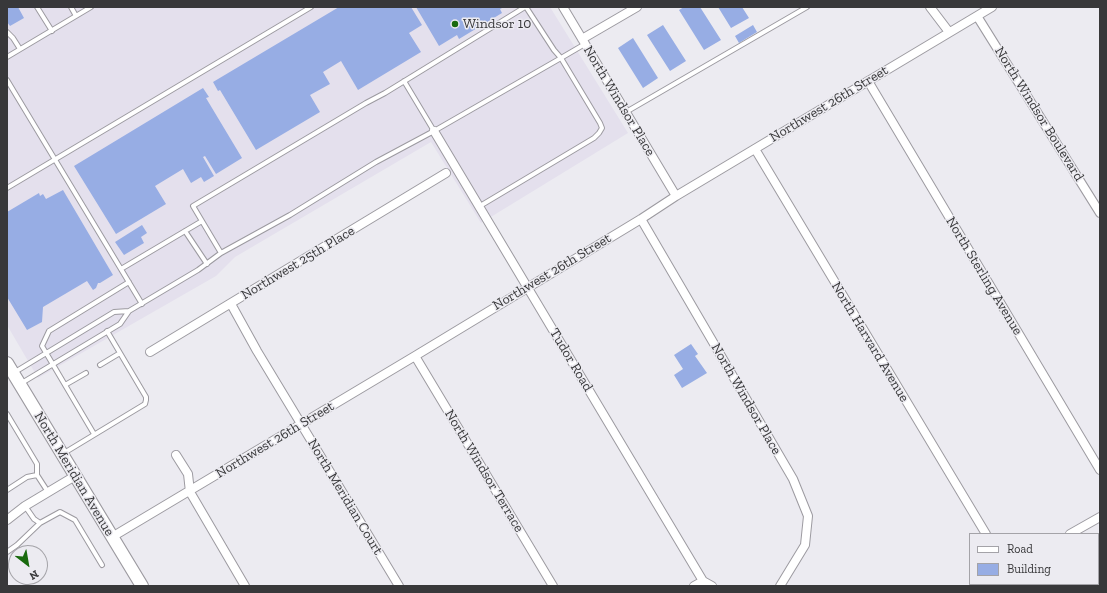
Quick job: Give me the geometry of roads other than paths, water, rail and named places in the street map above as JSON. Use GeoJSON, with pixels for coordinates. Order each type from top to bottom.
{"type":"FeatureCollection","features":[{"type":"Feature","properties":{"kind":"main road","name":"North Meridian Avenue"},"geometry":{"type":"LineString","coordinates":[[10,368],[142,586]]}},
{"type":"Feature","properties":{"kind":"street","name":"North Windsor Place"},"geometry":{"type":"LineString","coordinates":[[562,7],[676,196]]}},
{"type":"Feature","properties":{"kind":"street"},"geometry":{"type":"LineString","coordinates":[[584,42],[637,7]]}},
{"type":"Feature","properties":{"kind":"street"},"geometry":{"type":"LineString","coordinates":[[930,7],[949,32]]}},
{"type":"Feature","properties":{"kind":"street","name":"Northwest 26th Street"},"geometry":{"type":"LineString","coordinates":[[112,538],[641,219],[676,196],[992,7]]}},
{"type":"Feature","properties":{"kind":"street","name":"North Windsor Boulevard"},"geometry":{"type":"LineString","coordinates":[[977,16],[1100,212]]}},
{"type":"Feature","properties":{"kind":"street","name":"North Sterling Avenue"},"geometry":{"type":"LineString","coordinates":[[868,81],[1100,470]]}},
{"type":"Feature","properties":{"kind":"street","name":"Tudor Road"},"geometry":{"type":"LineString","coordinates":[[434,131],[703,581]]}},
{"type":"Feature","properties":{"kind":"street","name":"North Harvard Avenue"},"geometry":{"type":"LineString","coordinates":[[755,149],[985,533]]}},
{"type":"Feature","properties":{"kind":"street","name":"Northwest 25th Place"},"geometry":{"type":"LineString","coordinates":[[150,352],[446,173]]}},
{"type":"Feature","properties":{"kind":"street","name":"North Windsor Place"},"geometry":{"type":"LineString","coordinates":[[641,219],[793,479],[808,516],[805,545],[780,586]]}},
{"type":"Feature","properties":{"kind":"street","name":"North Meridian Court"},"geometry":{"type":"LineString","coordinates":[[231,304],[265,365],[399,586]]}},
{"type":"Feature","properties":{"kind":"street","name":"North Windsor Terrace"},"geometry":{"type":"LineString","coordinates":[[415,356],[554,586]]}},
{"type":"Feature","properties":{"kind":"street"},"geometry":{"type":"LineString","coordinates":[[176,455],[188,474],[190,492],[246,586]]}},
{"type":"Feature","properties":{"kind":"street"},"geometry":{"type":"LineString","coordinates":[[7,520],[25,506],[75,476]]}},
{"type":"Feature","properties":{"kind":"street"},"geometry":{"type":"LineString","coordinates":[[1072,533],[1100,517]]}},
{"type":"Feature","properties":{"kind":"street"},"geometry":{"type":"LineString","coordinates":[[694,586],[703,581],[712,586]]}},
{"type":"Feature","properties":{"kind":"lane"},"geometry":{"type":"LineString","coordinates":[[37,7],[52,31]]}},
{"type":"Feature","properties":{"kind":"lane"},"geometry":{"type":"LineString","coordinates":[[71,7],[76,16]]}},
{"type":"Feature","properties":{"kind":"lane"},"geometry":{"type":"LineString","coordinates":[[7,57],[91,7]]}},
{"type":"Feature","properties":{"kind":"lane"},"geometry":{"type":"LineString","coordinates":[[7,188],[311,7]]}},
{"type":"Feature","properties":{"kind":"lane"},"geometry":{"type":"LineString","coordinates":[[221,252],[193,206],[385,93],[525,7],[561,58],[602,128],[600,133],[594,138],[480,206]]}},
{"type":"Feature","properties":{"kind":"lane"},"geometry":{"type":"LineString","coordinates":[[626,112],[807,7]]}},
{"type":"Feature","properties":{"kind":"lane"},"geometry":{"type":"LineString","coordinates":[[7,32],[20,49]]}},
{"type":"Feature","properties":{"kind":"lane"},"geometry":{"type":"LineString","coordinates":[[10,368],[46,353],[114,312],[129,311],[142,304],[198,270],[221,252],[290,215],[376,162],[434,131],[561,58],[584,42]]}},
{"type":"Feature","properties":{"kind":"lane"},"geometry":{"type":"LineString","coordinates":[[7,80],[142,304]]}},
{"type":"Feature","properties":{"kind":"lane"},"geometry":{"type":"LineString","coordinates":[[404,81],[434,131]]}},
{"type":"Feature","properties":{"kind":"lane"},"geometry":{"type":"LineString","coordinates":[[121,269],[202,221]]}},
{"type":"Feature","properties":{"kind":"lane"},"geometry":{"type":"LineString","coordinates":[[185,231],[207,264]]}},
{"type":"Feature","properties":{"kind":"lane"},"geometry":{"type":"LineString","coordinates":[[94,434],[42,346],[49,331],[129,282]]}},
{"type":"Feature","properties":{"kind":"lane"},"geometry":{"type":"LineString","coordinates":[[20,384],[120,324],[129,311]]}},
{"type":"Feature","properties":{"kind":"lane"},"geometry":{"type":"LineString","coordinates":[[62,454],[145,404],[146,397],[107,331]]}},
{"type":"Feature","properties":{"kind":"lane"},"geometry":{"type":"LineString","coordinates":[[100,365],[120,353]]}},
{"type":"Feature","properties":{"kind":"lane"},"geometry":{"type":"LineString","coordinates":[[66,386],[86,373]]}},
{"type":"Feature","properties":{"kind":"lane"},"geometry":{"type":"LineString","coordinates":[[7,414],[37,464],[37,475],[48,492]]}},
{"type":"Feature","properties":{"kind":"lane"},"geometry":{"type":"LineString","coordinates":[[7,490],[27,477],[37,475]]}},
{"type":"Feature","properties":{"kind":"lane"},"geometry":{"type":"LineString","coordinates":[[25,506],[34,519],[40,523]]}},
{"type":"Feature","properties":{"kind":"lane"},"geometry":{"type":"LineString","coordinates":[[7,552],[18,545],[40,523],[60,512],[75,520],[102,565]]}},
{"type":"Feature","properties":{"kind":"place","name":"Windsor 10"},"geometry":{"type":"Point","coordinates":[455,24]}}]}
